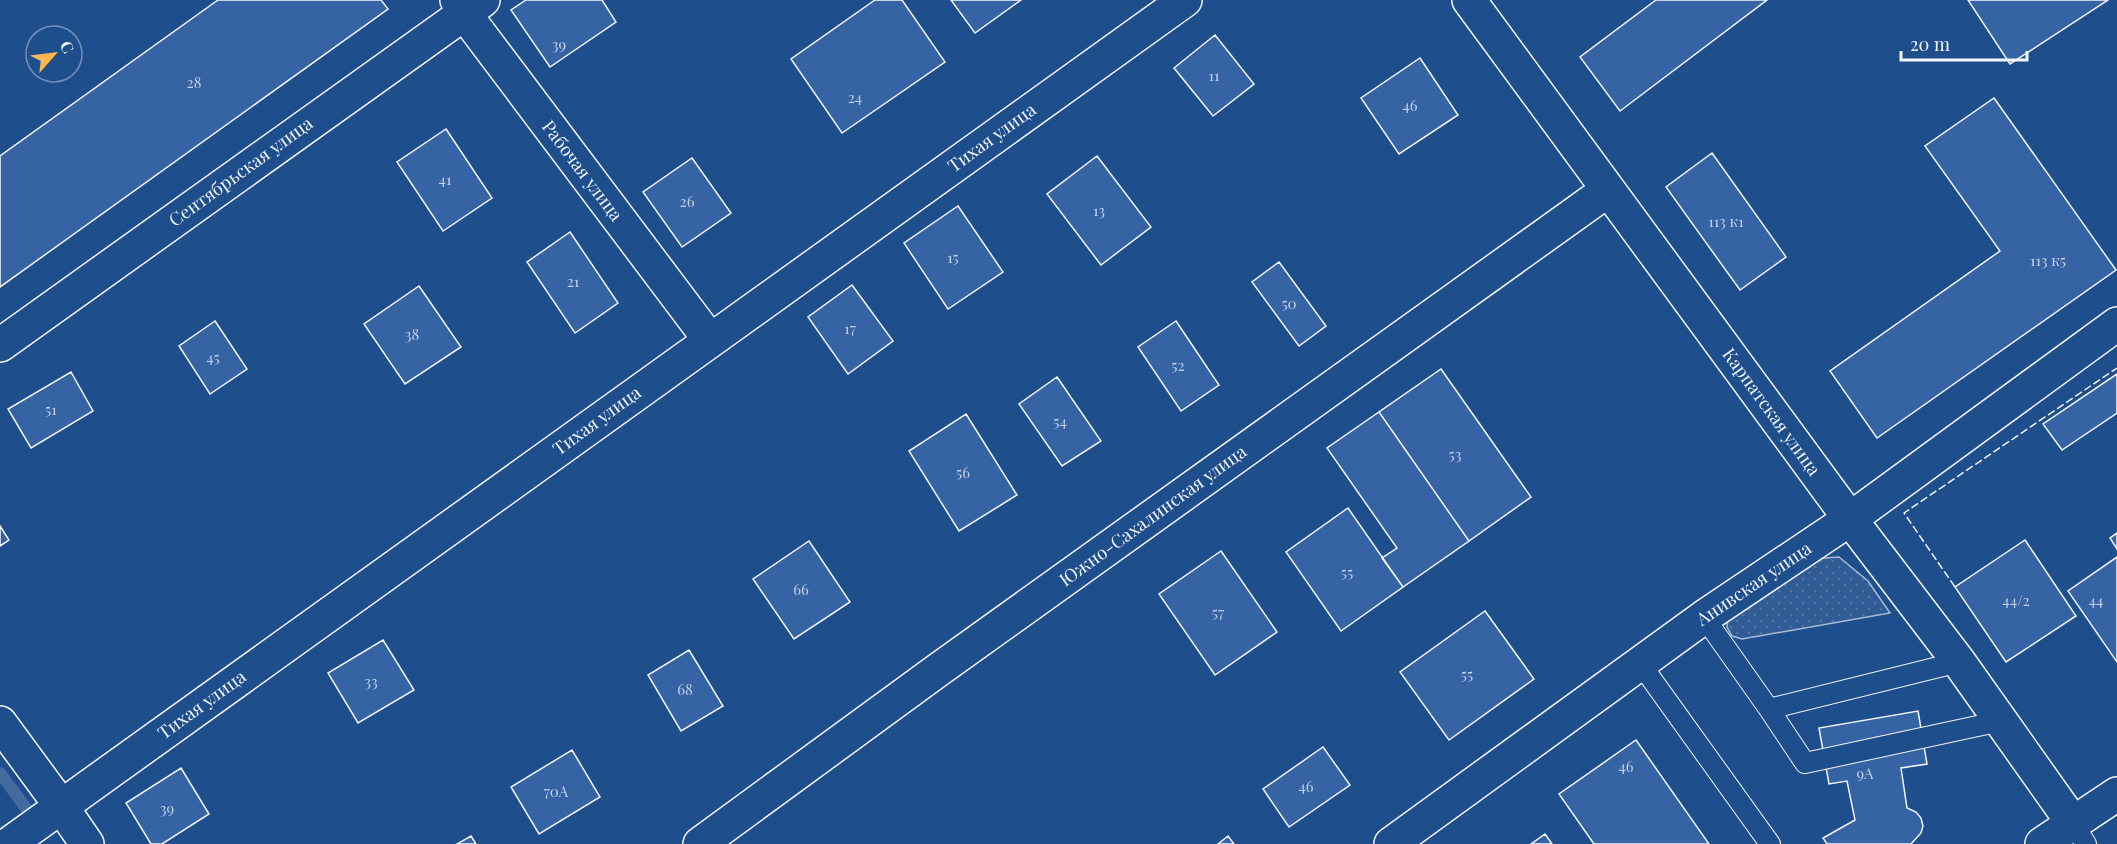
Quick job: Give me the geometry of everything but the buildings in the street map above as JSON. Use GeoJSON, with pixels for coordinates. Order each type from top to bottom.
{"type":"FeatureCollection","features":[{"type":"Feature","properties":{"kind":"street","name":"Тихая улица"},"geometry":{"type":"LineString","coordinates":[[9,844],[1185,0]]}},
{"type":"Feature","properties":{"kind":"street","name":"Карпатская улица"},"geometry":{"type":"LineString","coordinates":[[1469,0],[1850,519],[1959,662],[2079,834]]}},
{"type":"Feature","properties":{"kind":"street","name":"Рабочая улица"},"geometry":{"type":"LineString","coordinates":[[468,4],[710,340]]}},
{"type":"Feature","properties":{"kind":"street","name":"Сентябрьская улица"},"geometry":{"type":"LineString","coordinates":[[0,345],[468,4]]}},
{"type":"Feature","properties":{"kind":"street","name":"Южно-Сахалинская улица"},"geometry":{"type":"LineString","coordinates":[[700,844],[938,670],[1608,190]]}},
{"type":"Feature","properties":{"kind":"street","name":"Анивская улица"},"geometry":{"type":"LineString","coordinates":[[1390,844],[1704,617],[1850,519],[2117,324]]}},
{"type":"Feature","properties":{"kind":"street"},"geometry":{"type":"LineString","coordinates":[[0,723],[87,844]]}},
{"type":"Feature","properties":{"kind":"street"},"geometry":{"type":"LineString","coordinates":[[2042,844],[2079,834],[2117,794]]}},
{"type":"Feature","properties":{"kind":"lane"},"geometry":{"type":"LineString","coordinates":[[1704,617],[1805,763],[2001,721]]}},
{"type":"Feature","properties":{"kind":"lane"},"geometry":{"type":"LineString","coordinates":[[1769,709],[1959,662]]}},
{"type":"Feature","properties":{"kind":"lane"},"geometry":{"type":"LineString","coordinates":[[1641,663],[1770,844]]}},
{"type":"Feature","properties":{"kind":"shaded area"},"geometry":{"type":"Polygon","coordinates":[[[1839,557],[1868,581],[1890,613],[1742,639],[1732,636],[1727,627],[1728,618],[1811,559],[1839,557]]]}},
{"type":"Feature","properties":{"kind":"waterway"},"geometry":{"type":"LineString","coordinates":[[0,773],[26,808]]}},
{"type":"Feature","properties":{"kind":"fence"},"geometry":{"type":"LineString","coordinates":[[1955,587],[1904,513],[2117,368]]}}]}
